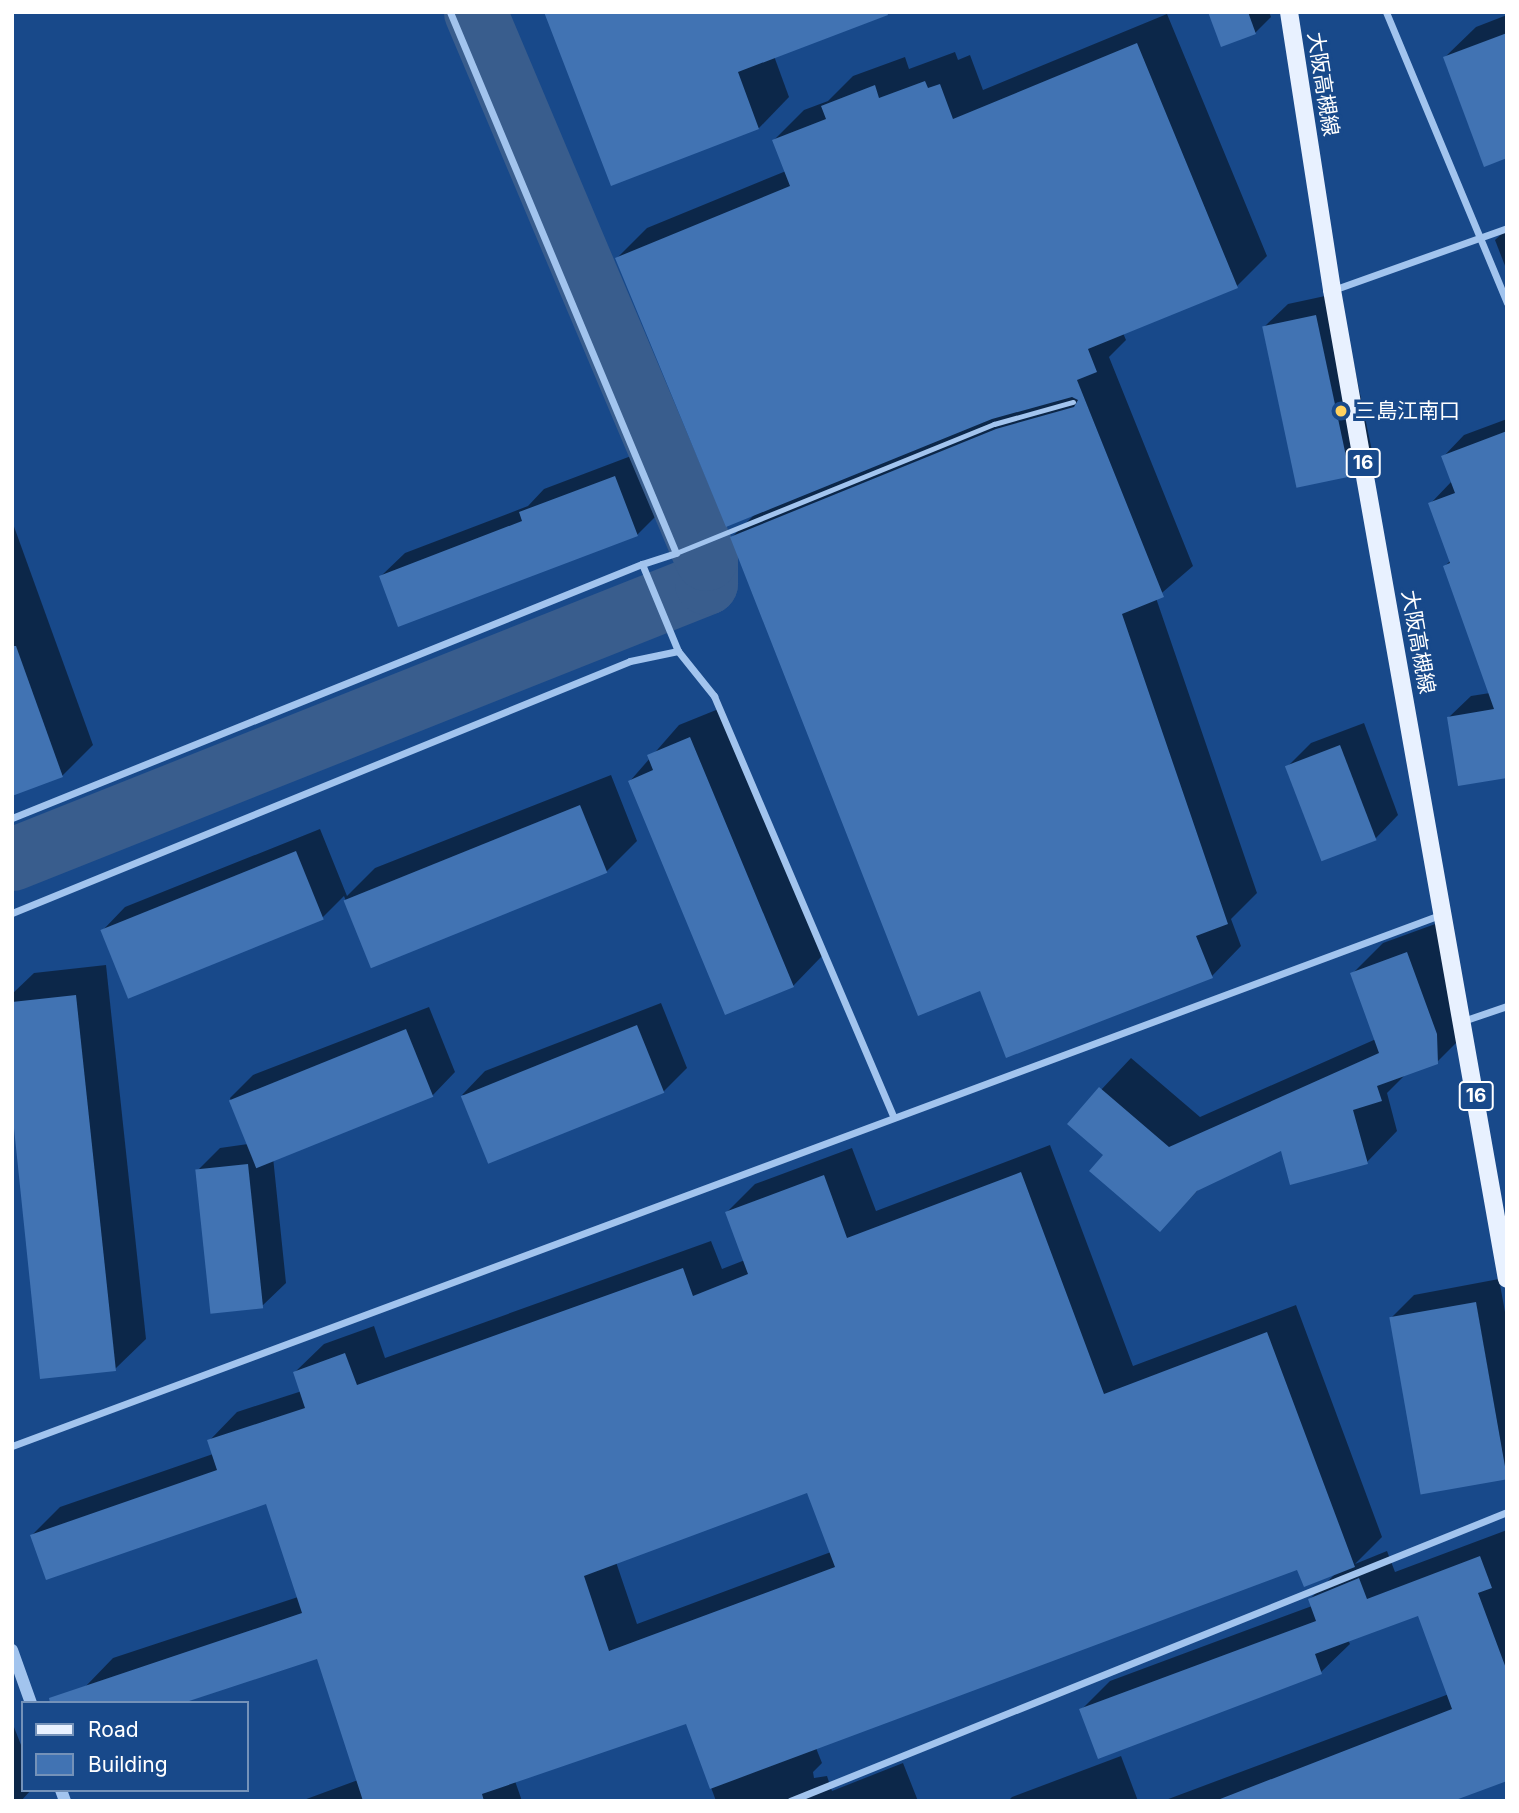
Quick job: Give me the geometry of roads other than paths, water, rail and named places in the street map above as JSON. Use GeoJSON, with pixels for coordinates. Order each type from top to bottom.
{"type":"FeatureCollection","features":[{"type":"Feature","properties":{"kind":"main road","name":"大阪高槻線"},"geometry":{"type":"LineString","coordinates":[[1289,12],[1332,290],[1507,1279]]}},
{"type":"Feature","properties":{"kind":"street"},"geometry":{"type":"LineString","coordinates":[[12,818],[642,564],[676,553],[450,12]]}},
{"type":"Feature","properties":{"kind":"street"},"geometry":{"type":"LineString","coordinates":[[1386,12],[1507,303]]}},
{"type":"Feature","properties":{"kind":"street"},"geometry":{"type":"LineString","coordinates":[[1332,290],[1507,228]]}},
{"type":"Feature","properties":{"kind":"street"},"geometry":{"type":"LineString","coordinates":[[642,564],[678,652],[714,696],[894,1117]]}},
{"type":"Feature","properties":{"kind":"street"},"geometry":{"type":"LineString","coordinates":[[12,913],[630,661],[678,652]]}},
{"type":"Feature","properties":{"kind":"street"},"geometry":{"type":"LineString","coordinates":[[12,1446],[1444,913]]}},
{"type":"Feature","properties":{"kind":"street"},"geometry":{"type":"LineString","coordinates":[[1463,1021],[1507,1006]]}},
{"type":"Feature","properties":{"kind":"street"},"geometry":{"type":"LineString","coordinates":[[790,1801],[1507,1512]]}},
{"type":"Feature","properties":{"kind":"street"},"geometry":{"type":"LineString","coordinates":[[12,1650],[30,1701]]}},
{"type":"Feature","properties":{"kind":"street"},"geometry":{"type":"LineString","coordinates":[[817,1791],[820,1801]]}},
{"type":"Feature","properties":{"kind":"lane"},"geometry":{"type":"LineString","coordinates":[[676,553],[995,424],[1073,402]]}},
{"type":"Feature","properties":{"kind":"waterway"},"geometry":{"type":"LineString","coordinates":[[12,859],[706,583],[706,559],[475,12]]}},
{"type":"Feature","properties":{"kind":"place","name":"三島江南口"},"geometry":{"type":"Point","coordinates":[1341,411]}}]}
